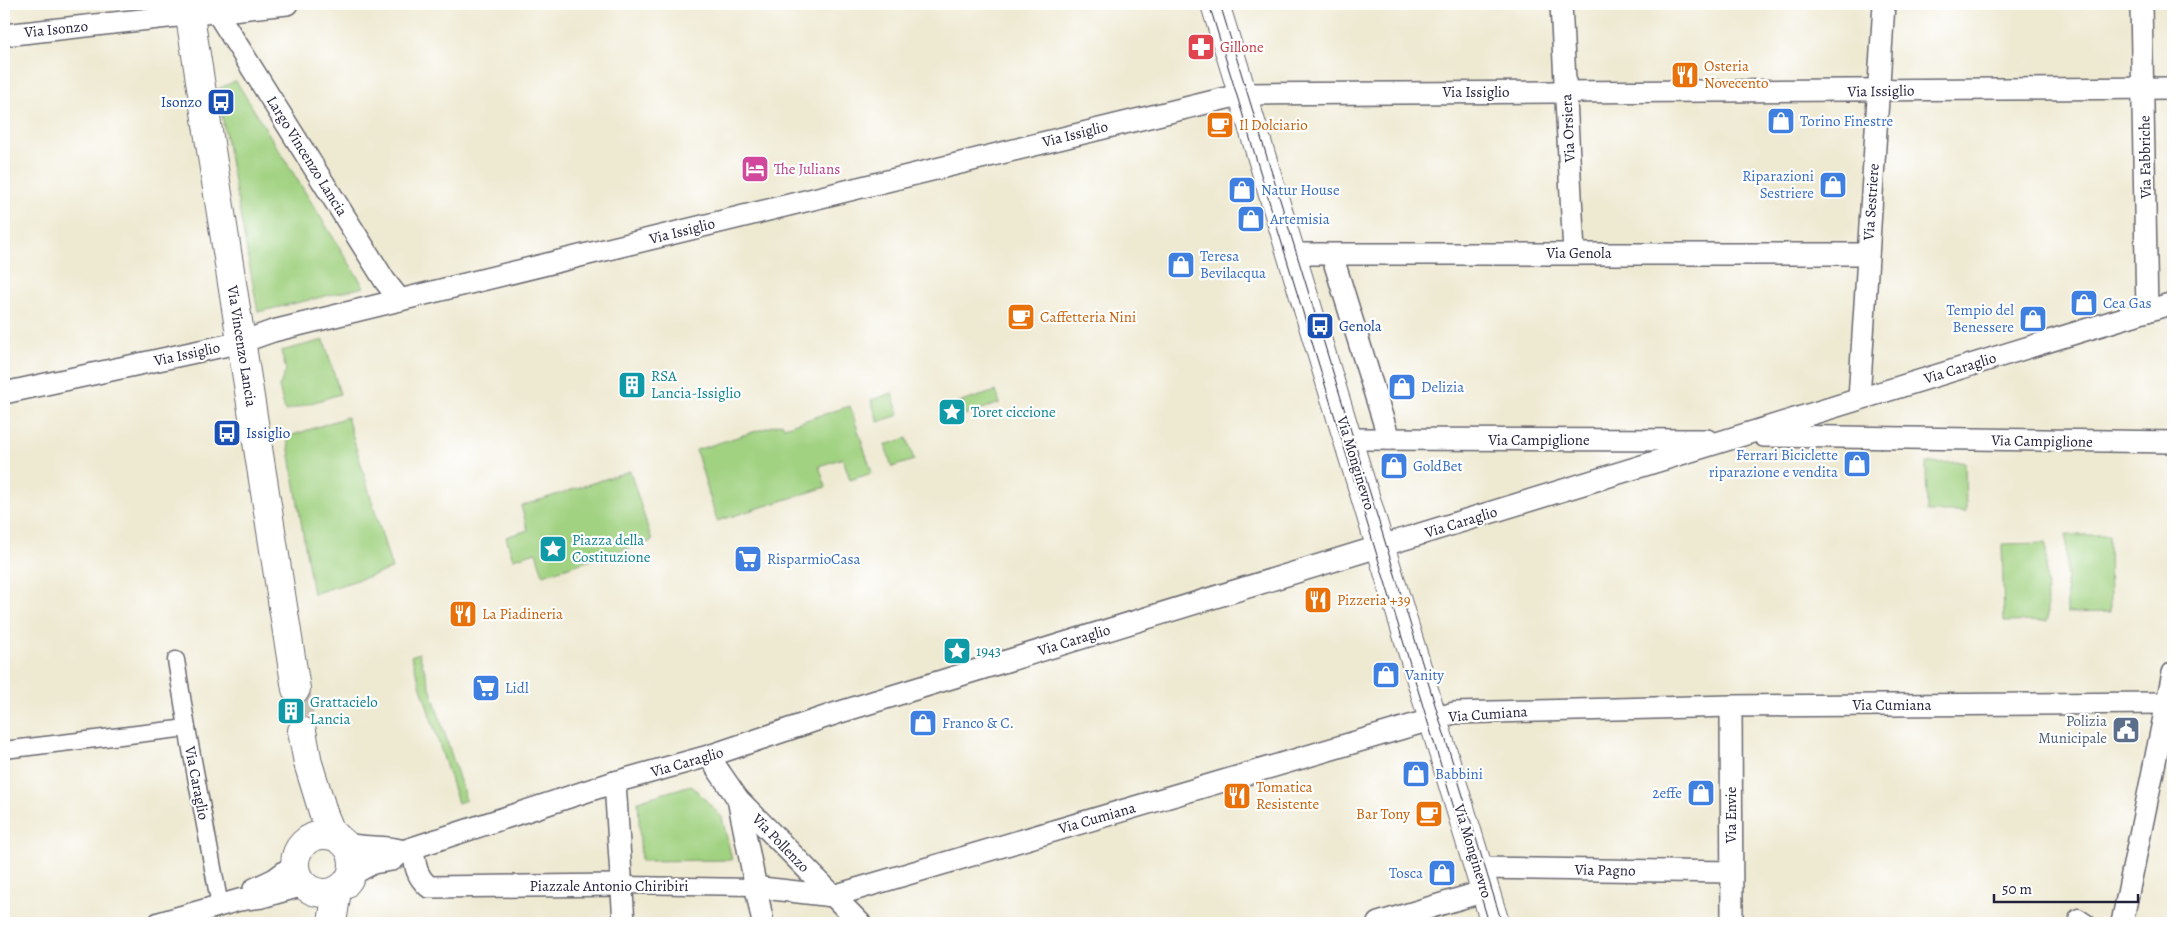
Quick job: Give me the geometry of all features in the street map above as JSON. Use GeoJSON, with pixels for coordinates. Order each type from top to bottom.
{"type":"FeatureCollection","features":[{"type":"Feature","properties":{"kind":"street","name":"Via Isonzo"},"geometry":{"type":"LineString","coordinates":[[4,35],[198,10],[287,4]]}},
{"type":"Feature","properties":{"kind":"street","name":"Via Monginevro"},"geometry":{"type":"LineString","coordinates":[[1216,4],[1495,923]]}},
{"type":"Feature","properties":{"kind":"street","name":"Via Orsiera"},"geometry":{"type":"LineString","coordinates":[[1561,4],[1574,253]]}},
{"type":"Feature","properties":{"kind":"street","name":"Via Sestriere"},"geometry":{"type":"LineString","coordinates":[[1859,400],[1884,4]]}},
{"type":"Feature","properties":{"kind":"street","name":"Via Fabbriche"},"geometry":{"type":"LineString","coordinates":[[2141,4],[2147,311]]}},
{"type":"Feature","properties":{"kind":"street","name":"Largo Vincenzo Lancia"},"geometry":{"type":"LineString","coordinates":[[198,10],[400,300]]}},
{"type":"Feature","properties":{"kind":"street","name":"Via Vincenzo Lancia"},"geometry":{"type":"LineString","coordinates":[[198,10],[242,342],[296,689]]}},
{"type":"Feature","properties":{"kind":"street","name":"Via Issiglio"},"geometry":{"type":"LineString","coordinates":[[4,392],[242,342],[273,330],[1243,94],[2173,88]]}},
{"type":"Feature","properties":{"kind":"street","name":"Via Genola"},"geometry":{"type":"LineString","coordinates":[[1291,254],[1868,254]]}},
{"type":"Feature","properties":{"kind":"street"},"geometry":{"type":"LineString","coordinates":[[1332,255],[1389,439]]}},
{"type":"Feature","properties":{"kind":"street","name":"Via Caraglio"},"geometry":{"type":"LineString","coordinates":[[159,923],[230,903],[318,874],[392,860],[408,849],[615,782],[712,755],[843,711],[2173,303]]}},
{"type":"Feature","properties":{"kind":"street","name":"Via Caraglio"},"geometry":{"type":"LineString","coordinates":[[1738,438],[1910,440]]}},
{"type":"Feature","properties":{"kind":"street","name":"Via Campiglione"},"geometry":{"type":"LineString","coordinates":[[1348,439],[1738,438]]}},
{"type":"Feature","properties":{"kind":"street","name":"Via Campiglione"},"geometry":{"type":"LineString","coordinates":[[1910,440],[2173,442]]}},
{"type":"Feature","properties":{"kind":"street","name":"Via Caraglio"},"geometry":{"type":"LineString","coordinates":[[176,660],[186,728],[230,903]]}},
{"type":"Feature","properties":{"kind":"street"},"geometry":{"type":"LineString","coordinates":[[2122,923],[2173,673]]}},
{"type":"Feature","properties":{"kind":"street","name":"Via Cumiana"},"geometry":{"type":"LineString","coordinates":[[833,896],[1454,713],[1731,706],[2168,703]]}},
{"type":"Feature","properties":{"kind":"street","name":"Via Envie"},"geometry":{"type":"LineString","coordinates":[[1731,706],[1732,923]]}},
{"type":"Feature","properties":{"kind":"street"},"geometry":{"type":"LineString","coordinates":[[4,750],[186,728]]}},
{"type":"Feature","properties":{"kind":"street"},"geometry":{"type":"LineString","coordinates":[[302,730],[308,763],[328,825],[352,859],[318,874]]}},
{"type":"Feature","properties":{"kind":"street","name":"Via Pollenzo"},"geometry":{"type":"LineString","coordinates":[[712,755],[716,766],[738,799],[860,923]]}},
{"type":"Feature","properties":{"kind":"street"},"geometry":{"type":"LineString","coordinates":[[308,763],[305,795],[308,832],[332,923]]}},
{"type":"Feature","properties":{"kind":"street"},"geometry":{"type":"LineString","coordinates":[[615,782],[624,923]]}},
{"type":"Feature","properties":{"kind":"street"},"geometry":{"type":"LineString","coordinates":[[738,799],[754,887],[763,923]]}},
{"type":"Feature","properties":{"kind":"street"},"geometry":{"type":"LineString","coordinates":[[323,923],[318,874],[322,834],[341,841]]}},
{"type":"Feature","properties":{"kind":"street","name":"Via Caraglio"},"geometry":{"type":"LineString","coordinates":[[341,841],[371,849],[408,849]]}},
{"type":"Feature","properties":{"kind":"street","name":"Piazzale Antonio Chiribiri"},"geometry":{"type":"LineString","coordinates":[[408,849],[420,880],[429,887],[623,885],[754,887],[833,896]]}},
{"type":"Feature","properties":{"kind":"street","name":"Via Pagno"},"geometry":{"type":"LineString","coordinates":[[1378,923],[1481,879],[1732,872]]}},
{"type":"Feature","properties":{"kind":"green space"},"geometry":{"type":"Polygon","coordinates":[[[236,81],[364,287],[258,312],[217,89],[236,81]]]}},
{"type":"Feature","properties":{"kind":"green space"},"geometry":{"type":"Polygon","coordinates":[[[324,340],[340,394],[285,411],[279,387],[286,370],[281,351],[324,340]]]}},
{"type":"Feature","properties":{"kind":"green space"},"geometry":{"type":"Polygon","coordinates":[[[996,391],[1000,403],[949,420],[945,407],[996,391]]]}},
{"type":"Feature","properties":{"kind":"green space"},"geometry":{"type":"Polygon","coordinates":[[[892,393],[899,415],[878,422],[871,400],[892,393]]]}},
{"type":"Feature","properties":{"kind":"green space"},"geometry":{"type":"Polygon","coordinates":[[[850,406],[872,473],[850,480],[843,458],[819,466],[826,487],[717,521],[696,450],[782,423],[784,427],[850,406]]]}},
{"type":"Feature","properties":{"kind":"green space"},"geometry":{"type":"Polygon","coordinates":[[[347,417],[392,569],[313,594],[287,437],[347,417]]]}},
{"type":"Feature","properties":{"kind":"green space"},"geometry":{"type":"Polygon","coordinates":[[[907,438],[914,460],[892,467],[885,445],[907,438]]]}},
{"type":"Feature","properties":{"kind":"green space"},"geometry":{"type":"Polygon","coordinates":[[[1965,462],[1966,512],[1927,512],[1926,463],[1965,462]]]}},
{"type":"Feature","properties":{"kind":"green space"},"geometry":{"type":"Polygon","coordinates":[[[630,471],[652,541],[543,575],[536,552],[513,559],[506,537],[528,530],[521,506],[630,471]]]}},
{"type":"Feature","properties":{"kind":"green space"},"geometry":{"type":"Polygon","coordinates":[[[2066,535],[2109,535],[2110,612],[2067,613],[2066,535]]]}},
{"type":"Feature","properties":{"kind":"green space"},"geometry":{"type":"Polygon","coordinates":[[[2046,543],[2047,621],[2004,622],[2002,544],[2046,543]]]}},
{"type":"Feature","properties":{"kind":"green space"},"geometry":{"type":"Polygon","coordinates":[[[419,653],[466,800],[458,803],[411,656],[419,653]]]}},
{"type":"Feature","properties":{"kind":"green space"},"geometry":{"type":"Polygon","coordinates":[[[691,785],[722,817],[732,860],[641,861],[638,801],[691,785]]]}},
{"type":"Feature","properties":{"kind":"tunnel"},"geometry":{"type":"LineString","coordinates":[[296,689],[302,731]]}},
{"type":"Feature","properties":{"kind":"tram line"},"geometry":{"type":"LineString","coordinates":[[1209,4],[1489,923]]}},
{"type":"Feature","properties":{"kind":"tram line"},"geometry":{"type":"LineString","coordinates":[[1220,4],[1502,923]]}},
{"type":"Feature","properties":{"kind":"place","name":"Gillone"},"geometry":{"type":"Point","coordinates":[1201,47]}},
{"type":"Feature","properties":{"kind":"place","name":"Osteria Novecento"},"geometry":{"type":"Point","coordinates":[1685,75]}},
{"type":"Feature","properties":{"kind":"place","name":"Isonzo"},"geometry":{"type":"Point","coordinates":[221,102]}},
{"type":"Feature","properties":{"kind":"place","name":"Torino Finestre"},"geometry":{"type":"Point","coordinates":[1781,121]}},
{"type":"Feature","properties":{"kind":"place","name":"Il Dolciario"},"geometry":{"type":"Point","coordinates":[1220,125]}},
{"type":"Feature","properties":{"kind":"place","name":"The Julians"},"geometry":{"type":"Point","coordinates":[755,169]}},
{"type":"Feature","properties":{"kind":"place","name":"Riparazioni Sestriere"},"geometry":{"type":"Point","coordinates":[1833,185]}},
{"type":"Feature","properties":{"kind":"place","name":"Natur House"},"geometry":{"type":"Point","coordinates":[1242,190]}},
{"type":"Feature","properties":{"kind":"place","name":"Artemisia"},"geometry":{"type":"Point","coordinates":[1251,219]}},
{"type":"Feature","properties":{"kind":"place","name":"Teresa Bevilacqua"},"geometry":{"type":"Point","coordinates":[1181,265]}},
{"type":"Feature","properties":{"kind":"place","name":"Cea Gas"},"geometry":{"type":"Point","coordinates":[2084,303]}},
{"type":"Feature","properties":{"kind":"place","name":"Caffetteria Nini"},"geometry":{"type":"Point","coordinates":[1021,317]}},
{"type":"Feature","properties":{"kind":"place","name":"Tempio del Benessere"},"geometry":{"type":"Point","coordinates":[2033,319]}},
{"type":"Feature","properties":{"kind":"place","name":"Genola"},"geometry":{"type":"Point","coordinates":[1320,326]}},
{"type":"Feature","properties":{"kind":"place","name":"RSA Lancia-Issiglio"},"geometry":{"type":"Point","coordinates":[632,385]}},
{"type":"Feature","properties":{"kind":"place","name":"Delizia"},"geometry":{"type":"Point","coordinates":[1402,387]}},
{"type":"Feature","properties":{"kind":"place","name":"Toret ciccione"},"geometry":{"type":"Point","coordinates":[952,412]}},
{"type":"Feature","properties":{"kind":"place","name":"Issiglio"},"geometry":{"type":"Point","coordinates":[227,433]}},
{"type":"Feature","properties":{"kind":"place","name":"Ferrari Biciclette riparazione e vendita"},"geometry":{"type":"Point","coordinates":[1857,464]}},
{"type":"Feature","properties":{"kind":"place","name":"GoldBet"},"geometry":{"type":"Point","coordinates":[1394,466]}},
{"type":"Feature","properties":{"kind":"place","name":"Piazza della Costituzione"},"geometry":{"type":"Point","coordinates":[553,549]}},
{"type":"Feature","properties":{"kind":"place","name":"RisparmioCasa"},"geometry":{"type":"Point","coordinates":[748,559]}},
{"type":"Feature","properties":{"kind":"place","name":"Pizzeria +39"},"geometry":{"type":"Point","coordinates":[1318,600]}},
{"type":"Feature","properties":{"kind":"place","name":"La Piadineria"},"geometry":{"type":"Point","coordinates":[463,614]}},
{"type":"Feature","properties":{"kind":"place","name":"1943"},"geometry":{"type":"Point","coordinates":[957,651]}},
{"type":"Feature","properties":{"kind":"place","name":"Vanity"},"geometry":{"type":"Point","coordinates":[1386,675]}},
{"type":"Feature","properties":{"kind":"place","name":"Lidl"},"geometry":{"type":"Point","coordinates":[486,688]}},
{"type":"Feature","properties":{"kind":"place","name":"Grattacielo Lancia"},"geometry":{"type":"Point","coordinates":[291,711]}},
{"type":"Feature","properties":{"kind":"place","name":"Franco & C."},"geometry":{"type":"Point","coordinates":[923,723]}},
{"type":"Feature","properties":{"kind":"place","name":"Polizia Municipale"},"geometry":{"type":"Point","coordinates":[2126,730]}},
{"type":"Feature","properties":{"kind":"place","name":"Babbini"},"geometry":{"type":"Point","coordinates":[1416,774]}},
{"type":"Feature","properties":{"kind":"place","name":"2effe"},"geometry":{"type":"Point","coordinates":[1701,793]}},
{"type":"Feature","properties":{"kind":"place","name":"Tomatica Resistente"},"geometry":{"type":"Point","coordinates":[1237,796]}},
{"type":"Feature","properties":{"kind":"place","name":"Bar Tony"},"geometry":{"type":"Point","coordinates":[1429,814]}},
{"type":"Feature","properties":{"kind":"place","name":"Tosca"},"geometry":{"type":"Point","coordinates":[1442,873]}}]}
